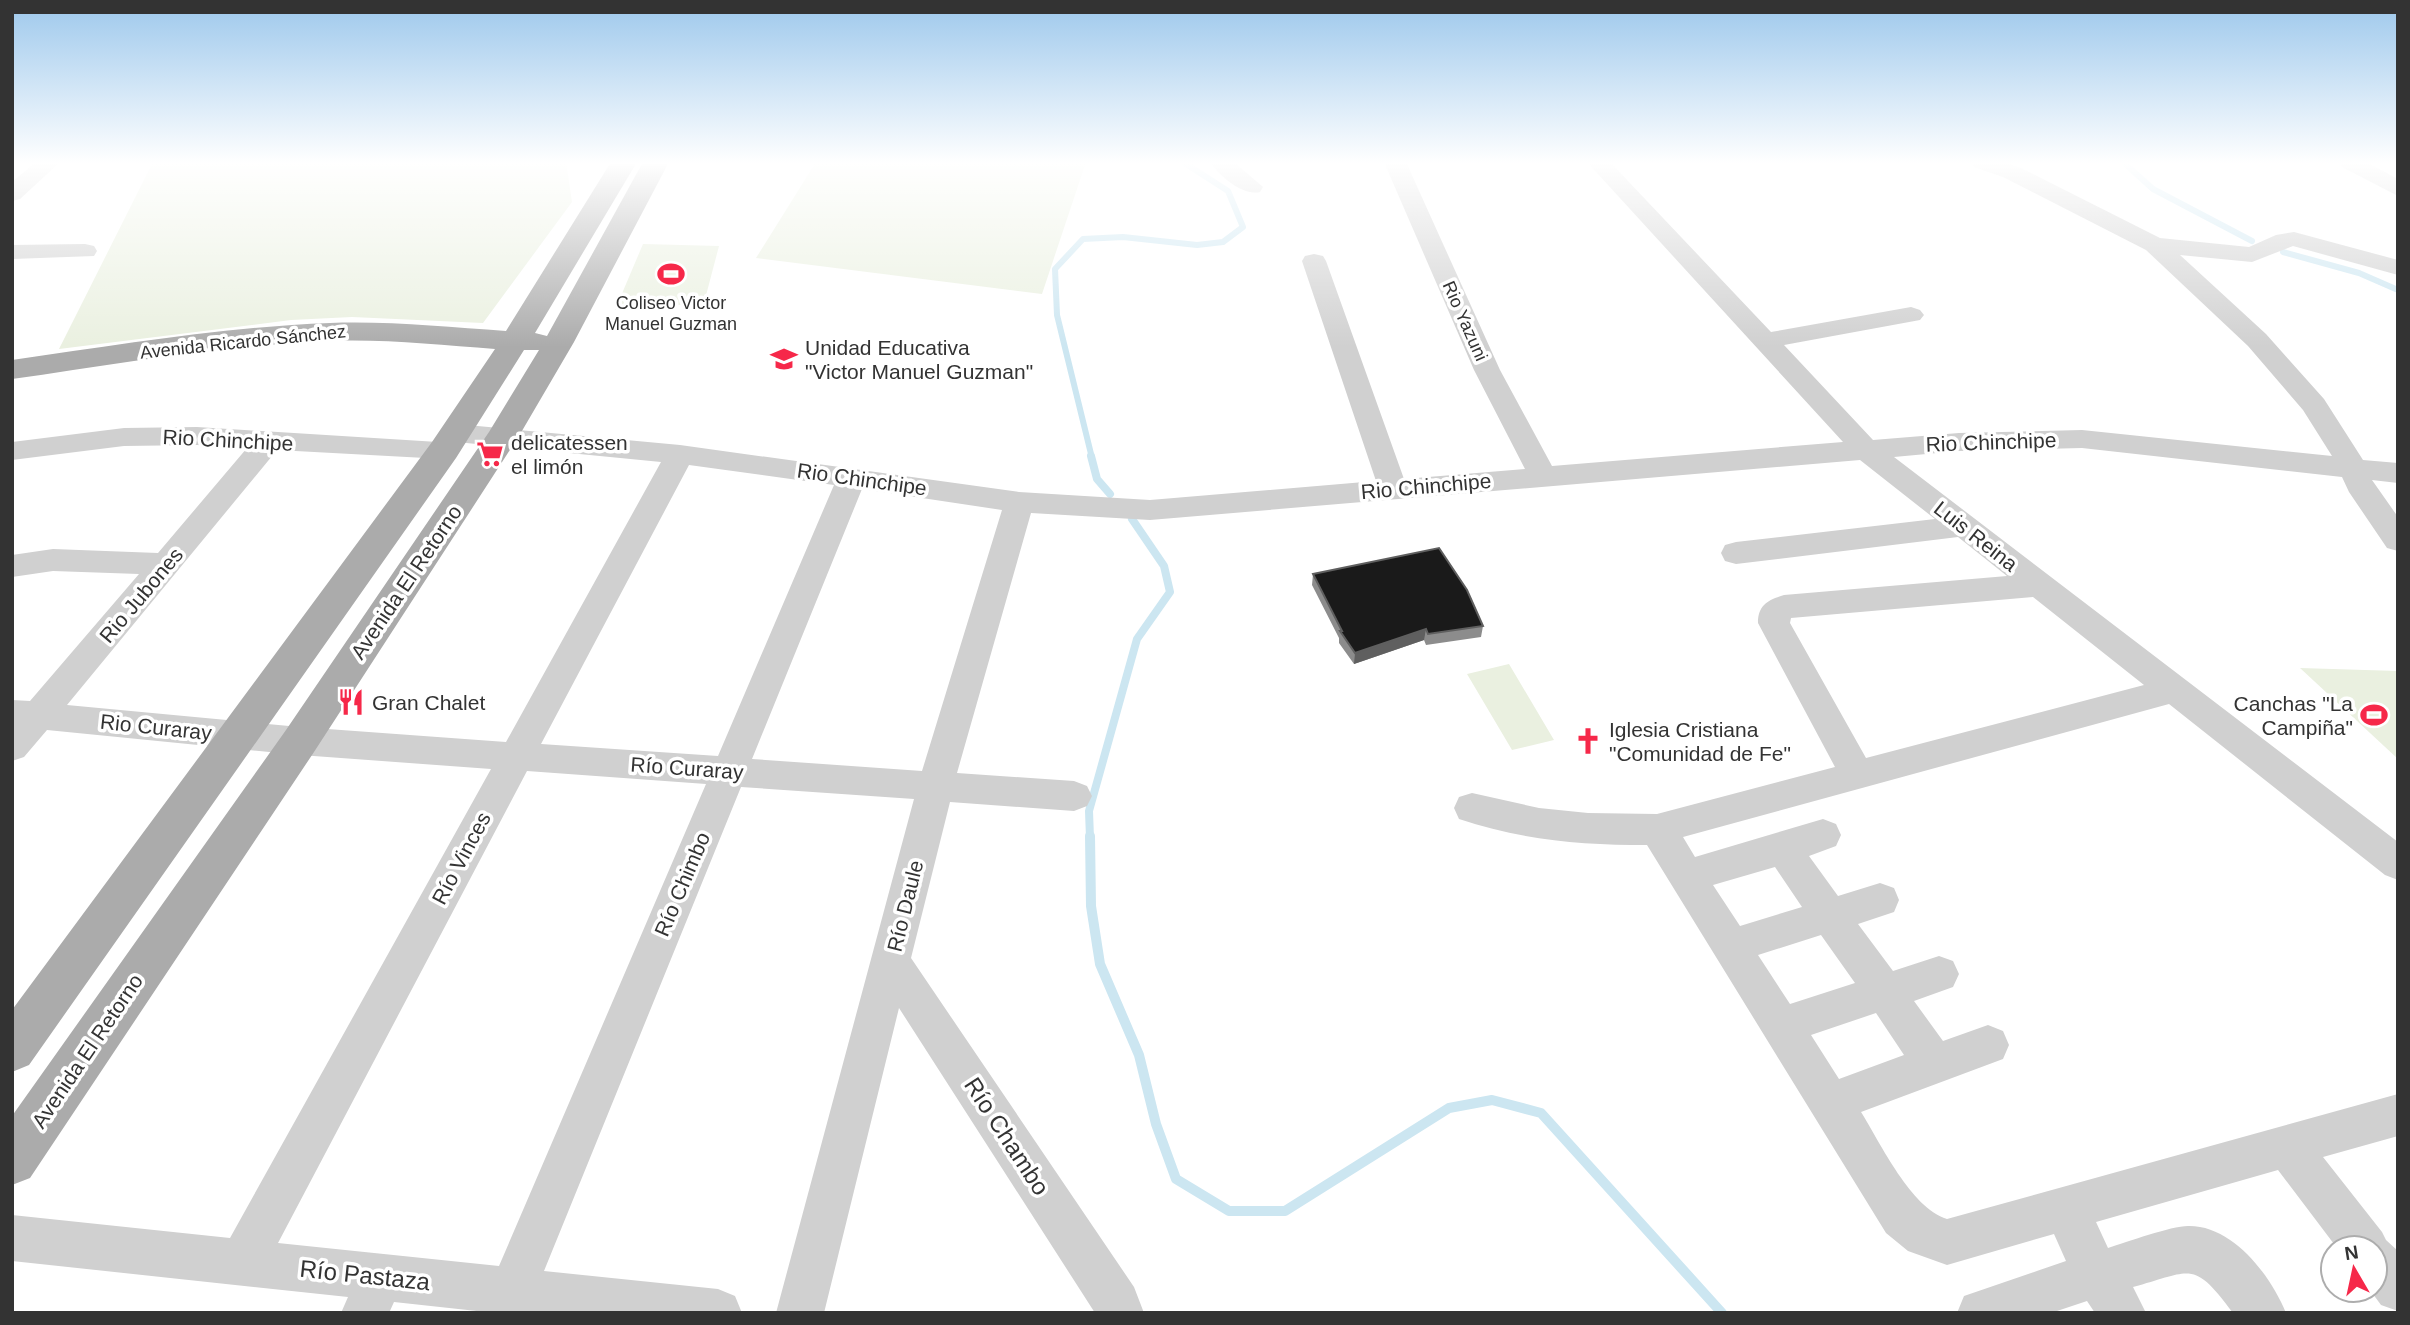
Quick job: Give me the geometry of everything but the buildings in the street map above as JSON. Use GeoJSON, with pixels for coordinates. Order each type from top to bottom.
{"type":"FeatureCollection","features":[{"type":"Feature","properties":{"kind":"main road","name":"Avenida El Retorno"},"geometry":{"type":"LineString","coordinates":[[12,1049],[450,442],[586,224]]}},
{"type":"Feature","properties":{"kind":"main road","name":"Avenida El Retorno"},"geometry":{"type":"LineString","coordinates":[[12,1160],[300,741],[503,436],[559,342],[623,224]]}},
{"type":"Feature","properties":{"kind":"main road","name":"Avenida Ricardo Sánchez"},"geometry":{"type":"LineString","coordinates":[[12,370],[190,345],[329,332],[370,331],[559,342]]}},
{"type":"Feature","properties":{"kind":"street","name":"Rio Yazuni"},"geometry":{"type":"LineString","coordinates":[[1422,224],[1487,370],[1543,476]]}},
{"type":"Feature","properties":{"kind":"street","name":"Luis Reina"},"geometry":{"type":"LineString","coordinates":[[1655,224],[1865,449],[2398,864]]}},
{"type":"Feature","properties":{"kind":"street"},"geometry":{"type":"LineString","coordinates":[[2113,224],[2155,245],[2256,340],[2314,405],[2356,470],[2360,485],[2398,540]]}},
{"type":"Feature","properties":{"kind":"street"},"geometry":{"type":"LineString","coordinates":[[2155,245],[2252,256],[2285,240],[2294,239],[2398,268]]}},
{"type":"Feature","properties":{"kind":"street"},"geometry":{"type":"LineString","coordinates":[[12,252],[85,251]]}},
{"type":"Feature","properties":{"kind":"street"},"geometry":{"type":"LineString","coordinates":[[1314,261],[1393,489]]}},
{"type":"Feature","properties":{"kind":"street"},"geometry":{"type":"LineString","coordinates":[[1764,341],[1911,315]]}},
{"type":"Feature","properties":{"kind":"street","name":"Rio Chinchipe"},"geometry":{"type":"LineString","coordinates":[[12,451],[124,437],[197,436],[268,442],[450,442],[503,436],[680,454],[1019,502],[1150,510],[1959,442],[2082,439],[2398,473]]}},
{"type":"Feature","properties":{"kind":"street","name":"Rio Jubones"},"geometry":{"type":"LineString","coordinates":[[12,747],[26,714],[167,564],[268,442]]}},
{"type":"Feature","properties":{"kind":"street","name":"Río Vinces"},"geometry":{"type":"LineString","coordinates":[[242,1262],[680,454]]}},
{"type":"Feature","properties":{"kind":"street","name":"Río Chimbo"},"geometry":{"type":"LineString","coordinates":[[512,1291],[852,477]]}},
{"type":"Feature","properties":{"kind":"street","name":"Río Daule"},"geometry":{"type":"LineString","coordinates":[[800,1313],[936,785],[1019,502]]}},
{"type":"Feature","properties":{"kind":"street"},"geometry":{"type":"LineString","coordinates":[[1736,553],[1964,526]]}},
{"type":"Feature","properties":{"kind":"street"},"geometry":{"type":"LineString","coordinates":[[12,566],[53,560],[167,564]]}},
{"type":"Feature","properties":{"kind":"street"},"geometry":{"type":"LineString","coordinates":[[1857,774],[1774,623],[1774,613],[1784,607],[2039,585]]}},
{"type":"Feature","properties":{"kind":"street"},"geometry":{"type":"LineString","coordinates":[[1472,808],[1516,820],[1618,830],[1657,829],[2174,690]]}},
{"type":"Feature","properties":{"kind":"street","name":"Rio Curaray"},"geometry":{"type":"LineString","coordinates":[[26,714],[300,741]]}},
{"type":"Feature","properties":{"kind":"street","name":"Río Curaray"},"geometry":{"type":"LineString","coordinates":[[300,741],[1074,796]]}},
{"type":"Feature","properties":{"kind":"street"},"geometry":{"type":"LineString","coordinates":[[1657,829],[1902,1217],[1924,1235],[1947,1242],[2286,1146],[2396,1119]]}},
{"type":"Feature","properties":{"kind":"street"},"geometry":{"type":"LineString","coordinates":[[1687,876],[1823,835]]}},
{"type":"Feature","properties":{"kind":"street"},"geometry":{"type":"LineString","coordinates":[[1783,849],[1935,1064]]}},
{"type":"Feature","properties":{"kind":"street"},"geometry":{"type":"LineString","coordinates":[[1730,946],[1880,900]]}},
{"type":"Feature","properties":{"kind":"street","name":"Río Chambo"},"geometry":{"type":"LineString","coordinates":[[891,961],[1117,1304],[1120,1313]]}},
{"type":"Feature","properties":{"kind":"street"},"geometry":{"type":"LineString","coordinates":[[1781,1026],[1939,974]]}},
{"type":"Feature","properties":{"kind":"street"},"geometry":{"type":"LineString","coordinates":[[1830,1103],[1988,1045]]}},
{"type":"Feature","properties":{"kind":"street"},"geometry":{"type":"LineString","coordinates":[[2286,1146],[2355,1234]]}},
{"type":"Feature","properties":{"kind":"street"},"geometry":{"type":"LineString","coordinates":[[2065,1209],[2096,1274],[2122,1313]]}},
{"type":"Feature","properties":{"kind":"street","name":"Río Pastaza"},"geometry":{"type":"LineString","coordinates":[[12,1238],[242,1262],[373,1295],[512,1291],[718,1313]]}},
{"type":"Feature","properties":{"kind":"street"},"geometry":{"type":"LineString","coordinates":[[1983,1312],[2096,1274],[2188,1250],[2208,1254],[2229,1269],[2262,1313]]}},
{"type":"Feature","properties":{"kind":"green space"},"geometry":{"type":"Polygon","coordinates":[[[122,224],[556,224],[483,323],[352,317],[291,320],[59,349],[122,224]]]}},
{"type":"Feature","properties":{"kind":"green space"},"geometry":{"type":"Polygon","coordinates":[[[777,224],[1065,224],[1042,294],[756,258],[777,224]]]}},
{"type":"Feature","properties":{"kind":"green space","name":"Coliseo Victor Manuel Guzman"},"geometry":{"type":"Polygon","coordinates":[[[643,244],[719,246],[704,303],[615,310],[643,244]]]}},
{"type":"Feature","properties":{"kind":"green space"},"geometry":{"type":"Polygon","coordinates":[[[1509,664],[1554,740],[1512,750],[1467,674],[1509,664]]]}},
{"type":"Feature","properties":{"kind":"green space","name":"Canchas \"La Campiña\""},"geometry":{"type":"Polygon","coordinates":[[[2300,668],[2398,671],[2398,759],[2300,668]]]}},
{"type":"Feature","properties":{"kind":"waterway"},"geometry":{"type":"LineString","coordinates":[[1092,458],[1057,315],[1055,269],[1083,239],[1123,237],[1197,245],[1223,242],[1243,227],[1242,224]]}},
{"type":"Feature","properties":{"kind":"waterway"},"geometry":{"type":"LineString","coordinates":[[2219,224],[2252,241]]}},
{"type":"Feature","properties":{"kind":"waterway"},"geometry":{"type":"LineString","coordinates":[[2283,252],[2359,273],[2398,290]]}},
{"type":"Feature","properties":{"kind":"waterway"},"geometry":{"type":"LineString","coordinates":[[1091,456],[1097,479],[1110,494]]}},
{"type":"Feature","properties":{"kind":"waterway"},"geometry":{"type":"LineString","coordinates":[[1090,838],[1089,811],[1137,639],[1170,592],[1164,566],[1132,519]]}},
{"type":"Feature","properties":{"kind":"waterway"},"geometry":{"type":"LineString","coordinates":[[1090,836],[1091,906],[1100,964],[1139,1055],[1156,1124],[1176,1179],[1229,1211],[1285,1211],[1449,1108],[1492,1100],[1541,1113],[1722,1313]]}},
{"type":"Feature","properties":{"kind":"place","name":"Coliseo Victor Manuel Guzman"},"geometry":{"type":"Point","coordinates":[671,274]}},
{"type":"Feature","properties":{"kind":"place","name":"Unidad Educativa \"Victor Manuel Guzman\""},"geometry":{"type":"Point","coordinates":[784,359]}},
{"type":"Feature","properties":{"kind":"place","name":"delicatessen el limón"},"geometry":{"type":"Point","coordinates":[490,454]}},
{"type":"Feature","properties":{"kind":"place","name":"Gran Chalet"},"geometry":{"type":"Point","coordinates":[351,702]}},
{"type":"Feature","properties":{"kind":"place","name":"Canchas \"La Campiña\""},"geometry":{"type":"Point","coordinates":[2374,715]}},
{"type":"Feature","properties":{"kind":"place","name":"Iglesia Cristiana \"Comunidad de Fe\""},"geometry":{"type":"Point","coordinates":[1588,741]}}]}
